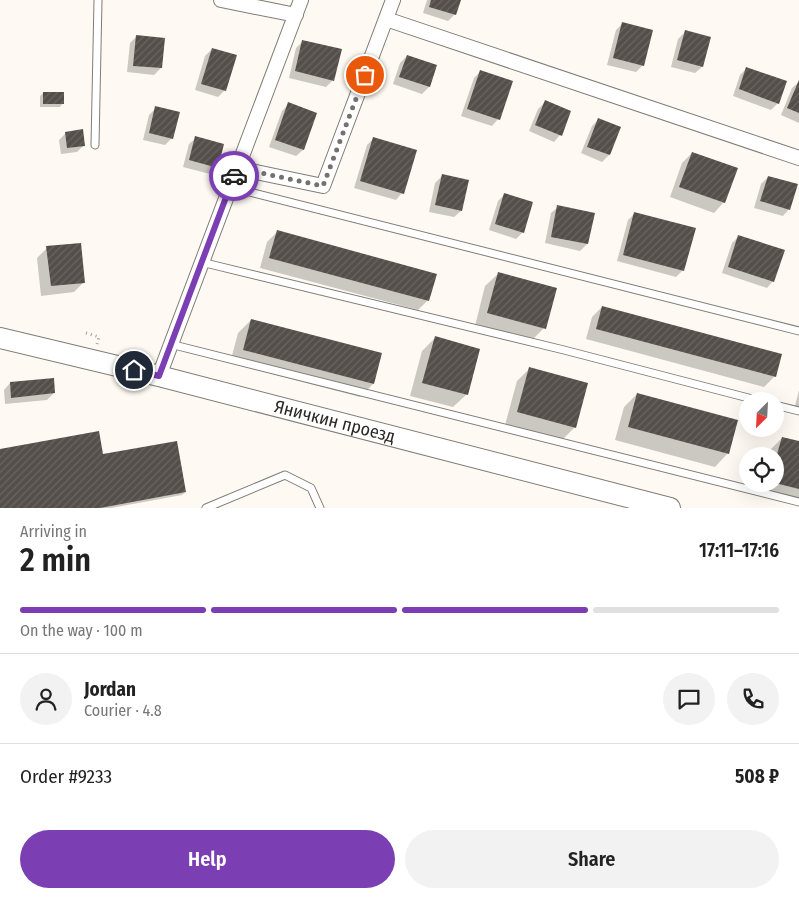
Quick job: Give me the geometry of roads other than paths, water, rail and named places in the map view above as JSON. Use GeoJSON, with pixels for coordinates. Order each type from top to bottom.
{"type":"FeatureCollection","features":[{"type":"Feature","properties":{"kind":"street"},"geometry":{"type":"LineString","coordinates":[[221,0],[296,14]]}},
{"type":"Feature","properties":{"kind":"street"},"geometry":{"type":"LineString","coordinates":[[159,376],[301,0]]}},
{"type":"Feature","properties":{"kind":"street"},"geometry":{"type":"LineString","coordinates":[[237,168],[323,186],[393,0]]}},
{"type":"Feature","properties":{"kind":"street"},"geometry":{"type":"LineString","coordinates":[[386,19],[799,158]]}},
{"type":"Feature","properties":{"kind":"street","name":"Яничкин проезд"},"geometry":{"type":"LineString","coordinates":[[0,338],[159,376],[670,508]]}},
{"type":"Feature","properties":{"kind":"lane"},"geometry":{"type":"LineString","coordinates":[[95,145],[98,0]]}},
{"type":"Feature","properties":{"kind":"lane"},"geometry":{"type":"LineString","coordinates":[[230,187],[799,330]]}},
{"type":"Feature","properties":{"kind":"lane"},"geometry":{"type":"LineString","coordinates":[[201,262],[564,350],[739,396]]}},
{"type":"Feature","properties":{"kind":"lane"},"geometry":{"type":"LineString","coordinates":[[170,344],[799,502]]}},
{"type":"Feature","properties":{"kind":"lane"},"geometry":{"type":"LineString","coordinates":[[784,407],[799,411]]}},
{"type":"Feature","properties":{"kind":"lane"},"geometry":{"type":"LineString","coordinates":[[206,508],[285,476],[311,488],[320,508]]}}]}
